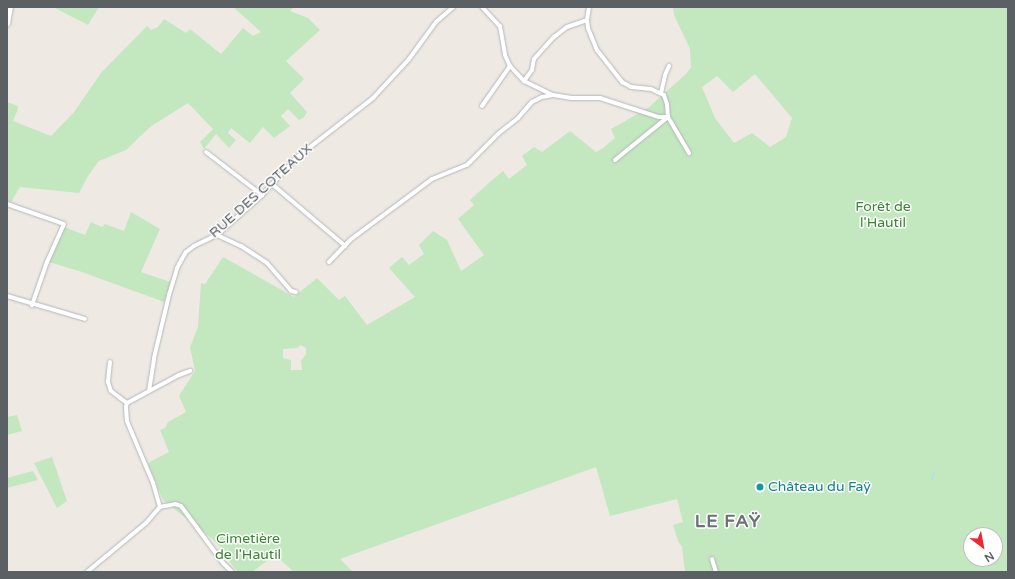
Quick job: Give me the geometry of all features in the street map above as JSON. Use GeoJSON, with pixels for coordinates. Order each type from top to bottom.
{"type":"FeatureCollection","features":[{"type":"Feature","properties":{"kind":"main road"},"geometry":{"type":"LineString","coordinates":[[7,24],[10,7]]}},
{"type":"Feature","properties":{"kind":"street","name":"RUE DES COTEAUX"},"geometry":{"type":"LineString","coordinates":[[149,391],[160,327],[177,268],[186,252],[194,246],[217,235],[262,195],[296,158],[373,98],[394,77],[436,22],[452,7]]}},
{"type":"Feature","properties":{"kind":"street"},"geometry":{"type":"LineString","coordinates":[[482,7],[500,26],[505,55],[510,66],[524,81],[553,95],[572,98],[600,98],[659,117],[668,117]]}},
{"type":"Feature","properties":{"kind":"street"},"geometry":{"type":"LineString","coordinates":[[589,7],[587,20],[596,46],[622,82],[631,87],[651,89],[661,93],[667,104],[668,117],[688,154]]}},
{"type":"Feature","properties":{"kind":"street"},"geometry":{"type":"LineString","coordinates":[[524,81],[532,70],[534,59],[550,41],[567,27],[587,20]]}},
{"type":"Feature","properties":{"kind":"street"},"geometry":{"type":"LineString","coordinates":[[482,106],[510,66]]}},
{"type":"Feature","properties":{"kind":"street"},"geometry":{"type":"LineString","coordinates":[[661,93],[665,75],[669,66]]}},
{"type":"Feature","properties":{"kind":"street"},"geometry":{"type":"LineString","coordinates":[[329,262],[344,246],[432,180],[467,165],[499,133],[518,118],[532,102],[542,97],[553,95]]}},
{"type":"Feature","properties":{"kind":"street"},"geometry":{"type":"LineString","coordinates":[[615,160],[668,117]]}},
{"type":"Feature","properties":{"kind":"street"},"geometry":{"type":"LineString","coordinates":[[206,152],[262,195]]}},
{"type":"Feature","properties":{"kind":"street"},"geometry":{"type":"LineString","coordinates":[[272,184],[344,246]]}},
{"type":"Feature","properties":{"kind":"street"},"geometry":{"type":"LineString","coordinates":[[7,204],[64,224],[32,305]]}},
{"type":"Feature","properties":{"kind":"street"},"geometry":{"type":"LineString","coordinates":[[217,235],[241,246],[267,263],[291,291],[296,292]]}},
{"type":"Feature","properties":{"kind":"street"},"geometry":{"type":"LineString","coordinates":[[7,296],[32,305],[85,319]]}},
{"type":"Feature","properties":{"kind":"street"},"geometry":{"type":"LineString","coordinates":[[110,362],[108,375],[111,391],[127,403]]}},
{"type":"Feature","properties":{"kind":"street"},"geometry":{"type":"LineString","coordinates":[[127,403],[179,375],[190,371]]}},
{"type":"Feature","properties":{"kind":"street"},"geometry":{"type":"LineString","coordinates":[[127,403],[127,421],[153,483],[160,507]]}},
{"type":"Feature","properties":{"kind":"street"},"geometry":{"type":"LineString","coordinates":[[87,572],[146,523],[160,507],[175,504],[181,506],[232,572]]}},
{"type":"Feature","properties":{"kind":"street"},"geometry":{"type":"LineString","coordinates":[[712,559],[716,572]]}},
{"type":"Feature","properties":{"kind":"green space"},"geometry":{"type":"Polygon","coordinates":[[[53,7],[99,7],[88,25],[53,7]]]}},
{"type":"Feature","properties":{"kind":"green space"},"geometry":{"type":"Polygon","coordinates":[[[233,7],[294,7],[290,11],[308,18],[320,30],[286,61],[304,79],[290,93],[307,112],[304,117],[299,120],[288,109],[281,116],[290,126],[274,138],[263,127],[250,143],[231,128],[228,133],[236,140],[229,148],[216,134],[204,149],[200,142],[213,129],[188,103],[150,127],[126,150],[99,161],[88,176],[79,193],[20,187],[11,202],[7,200],[7,102],[18,106],[13,121],[51,136],[74,112],[101,73],[147,26],[151,30],[158,27],[164,19],[186,33],[190,29],[221,54],[243,28],[253,36],[261,32],[233,7]]]}},
{"type":"Feature","properties":{"kind":"green space","name":"Forêt de l'Hautil"},"geometry":{"type":"Polygon","coordinates":[[[673,7],[1008,7],[1008,572],[685,572],[682,547],[678,541],[673,525],[683,522],[677,499],[610,516],[596,467],[340,559],[353,572],[294,572],[275,555],[252,572],[238,572],[230,562],[230,558],[226,552],[211,538],[163,500],[148,463],[169,452],[160,430],[165,428],[168,422],[186,412],[179,396],[195,371],[190,347],[198,327],[201,283],[205,284],[223,257],[294,297],[317,278],[339,300],[345,296],[367,325],[415,297],[389,268],[402,257],[409,265],[424,254],[419,245],[433,231],[447,240],[461,271],[484,255],[458,219],[474,205],[470,200],[503,171],[509,179],[527,165],[522,156],[534,147],[542,152],[570,131],[596,152],[603,148],[615,138],[611,129],[648,108],[686,74],[691,67],[690,49],[674,15],[673,7]],[[755,74],[733,92],[717,76],[702,87],[715,118],[734,143],[752,133],[770,147],[786,137],[792,118],[755,74]],[[301,345],[297,348],[283,349],[283,358],[291,360],[291,370],[302,370],[301,361],[306,354],[306,348],[301,345]]]}},
{"type":"Feature","properties":{"kind":"green space"},"geometry":{"type":"Polygon","coordinates":[[[131,212],[160,229],[141,272],[171,282],[164,302],[82,272],[49,262],[64,227],[85,235],[91,222],[102,227],[105,224],[124,231],[131,212]]]}},
{"type":"Feature","properties":{"kind":"green space"},"geometry":{"type":"Polygon","coordinates":[[[17,415],[22,431],[7,435],[7,417],[17,415]]]}},
{"type":"Feature","properties":{"kind":"green space"},"geometry":{"type":"Polygon","coordinates":[[[52,457],[67,501],[57,508],[34,463],[52,457]]]}},
{"type":"Feature","properties":{"kind":"green space"},"geometry":{"type":"Polygon","coordinates":[[[33,471],[38,480],[7,488],[7,478],[33,471]]]}},
{"type":"Feature","properties":{"kind":"waterway"},"geometry":{"type":"LineString","coordinates":[[932,477],[934,471]]}},
{"type":"Feature","properties":{"kind":"place","name":"Château du Faÿ"},"geometry":{"type":"Point","coordinates":[760,487]}},
{"type":"Feature","properties":{"kind":"district","name":"LE FAŸ"},"geometry":{"type":"Point","coordinates":[728,521]}},
{"type":"Feature","properties":{"kind":"park label","name":"Cimetière de l'Hautil"},"geometry":{"type":"Point","coordinates":[248,548]}}]}
